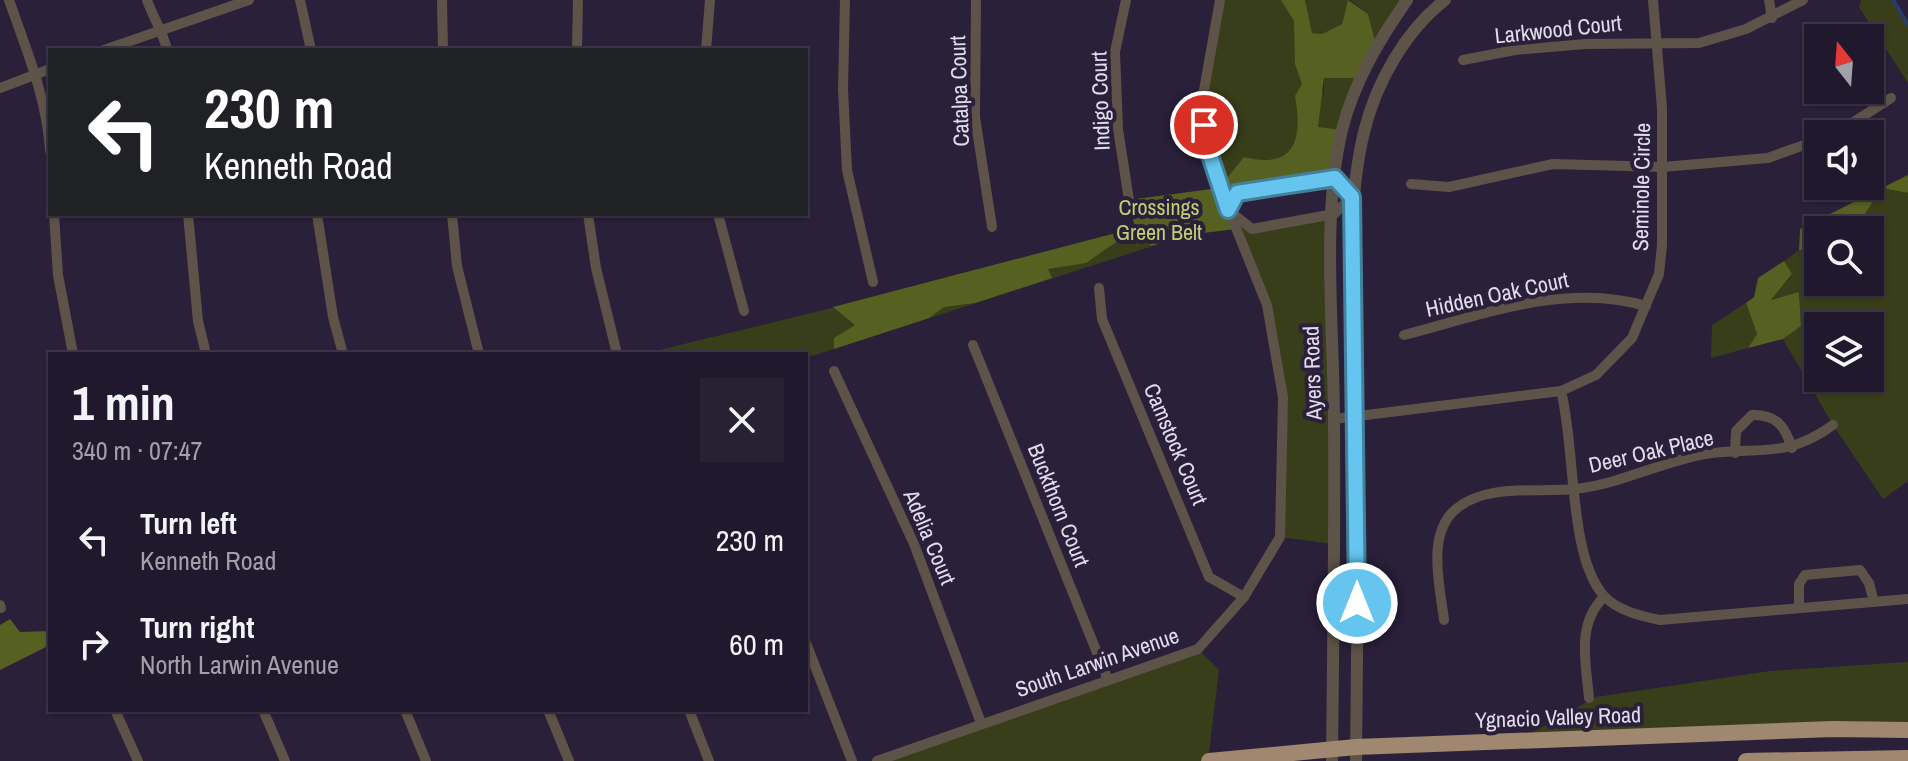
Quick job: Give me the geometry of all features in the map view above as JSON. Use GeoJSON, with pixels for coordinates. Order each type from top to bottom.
{"type":"FeatureCollection","features":[{"type":"Feature","properties":{"kind":"highway","name":"Ygnacio Valley Road"},"geometry":{"type":"LineString","coordinates":[[1209,761],[1818,730],[1908,730]]}},
{"type":"Feature","properties":{"kind":"highway"},"geometry":{"type":"LineString","coordinates":[[1746,761],[1908,758]]}},
{"type":"Feature","properties":{"kind":"street"},"geometry":{"type":"LineString","coordinates":[[9,0],[35,74],[48,123]]}},
{"type":"Feature","properties":{"kind":"street"},"geometry":{"type":"LineString","coordinates":[[147,0],[153,16],[163,29],[167,48]]}},
{"type":"Feature","properties":{"kind":"street"},"geometry":{"type":"LineString","coordinates":[[110,48],[249,0]]}},
{"type":"Feature","properties":{"kind":"street"},"geometry":{"type":"LineString","coordinates":[[300,0],[311,48]]}},
{"type":"Feature","properties":{"kind":"street"},"geometry":{"type":"LineString","coordinates":[[442,0],[443,48]]}},
{"type":"Feature","properties":{"kind":"street"},"geometry":{"type":"LineString","coordinates":[[577,48],[578,0]]}},
{"type":"Feature","properties":{"kind":"street"},"geometry":{"type":"LineString","coordinates":[[706,48],[710,0]]}},
{"type":"Feature","properties":{"kind":"street"},"geometry":{"type":"LineString","coordinates":[[845,0],[843,89],[847,170],[873,282]]}},
{"type":"Feature","properties":{"kind":"street","name":"Catalpa Court"},"geometry":{"type":"LineString","coordinates":[[976,0],[975,117],[992,227]]}},
{"type":"Feature","properties":{"kind":"street","name":"Indigo Court"},"geometry":{"type":"LineString","coordinates":[[1126,0],[1115,52],[1118,129],[1129,200]]}},
{"type":"Feature","properties":{"kind":"street","name":"South Larwin Avenue"},"geometry":{"type":"LineString","coordinates":[[877,761],[1198,649],[1244,597],[1280,537],[1283,397],[1267,305],[1228,210],[1206,143],[1201,107],[1220,0]]}},
{"type":"Feature","properties":{"kind":"street","name":"Ayers Road"},"geometry":{"type":"LineString","coordinates":[[1332,755],[1334,419],[1330,295],[1335,178],[1342,130],[1361,78],[1376,45],[1407,0]]}},
{"type":"Feature","properties":{"kind":"street"},"geometry":{"type":"LineString","coordinates":[[1415,0],[1429,12]]}},
{"type":"Feature","properties":{"kind":"street","name":"Ayers Road"},"geometry":{"type":"LineString","coordinates":[[1356,754],[1357,417],[1352,197],[1375,98],[1397,55],[1429,12],[1445,0]]}},
{"type":"Feature","properties":{"kind":"street","name":"Seminole Circle"},"geometry":{"type":"LineString","coordinates":[[1334,419],[1561,391],[1596,375],[1632,338],[1659,274],[1663,167],[1653,0]]}},
{"type":"Feature","properties":{"kind":"street"},"geometry":{"type":"LineString","coordinates":[[1769,0],[1772,18]]}},
{"type":"Feature","properties":{"kind":"street","name":"Larkwood Court"},"geometry":{"type":"LineString","coordinates":[[1463,60],[1515,50],[1657,41],[1699,43],[1772,18],[1803,0]]}},
{"type":"Feature","properties":{"kind":"street"},"geometry":{"type":"LineString","coordinates":[[0,88],[48,70]]}},
{"type":"Feature","properties":{"kind":"street"},"geometry":{"type":"LineString","coordinates":[[1857,120],[1891,98]]}},
{"type":"Feature","properties":{"kind":"street"},"geometry":{"type":"LineString","coordinates":[[1411,184],[1449,187],[1553,164],[1663,167],[1768,158],[1804,145]]}},
{"type":"Feature","properties":{"kind":"street"},"geometry":{"type":"LineString","coordinates":[[1335,178],[1352,197],[1334,214],[1252,229],[1228,210],[1237,193],[1335,178]]}},
{"type":"Feature","properties":{"kind":"street"},"geometry":{"type":"LineString","coordinates":[[54,216],[58,275],[73,352]]}},
{"type":"Feature","properties":{"kind":"street"},"geometry":{"type":"LineString","coordinates":[[188,216],[198,321],[206,352]]}},
{"type":"Feature","properties":{"kind":"street"},"geometry":{"type":"LineString","coordinates":[[317,216],[333,317],[342,352]]}},
{"type":"Feature","properties":{"kind":"street"},"geometry":{"type":"LineString","coordinates":[[452,216],[457,266],[478,352]]}},
{"type":"Feature","properties":{"kind":"street"},"geometry":{"type":"LineString","coordinates":[[588,216],[596,268],[617,352]]}},
{"type":"Feature","properties":{"kind":"street"},"geometry":{"type":"LineString","coordinates":[[719,216],[744,311]]}},
{"type":"Feature","properties":{"kind":"street","name":"Camstock Court"},"geometry":{"type":"LineString","coordinates":[[1099,288],[1102,319],[1209,577],[1244,597]]}},
{"type":"Feature","properties":{"kind":"street","name":"Hidden Oak Court"},"geometry":{"type":"LineString","coordinates":[[1404,335],[1557,298],[1603,296],[1646,306]]}},
{"type":"Feature","properties":{"kind":"street","name":"Buckthorn Court"},"geometry":{"type":"LineString","coordinates":[[973,345],[1108,680]]}},
{"type":"Feature","properties":{"kind":"street","name":"Adelia Court"},"geometry":{"type":"LineString","coordinates":[[834,371],[914,544],[981,723]]}},
{"type":"Feature","properties":{"kind":"street"},"geometry":{"type":"LineString","coordinates":[[1561,391],[1570,424],[1582,562],[1604,597],[1632,614],[1660,620],[1908,599]]}},
{"type":"Feature","properties":{"kind":"street","name":"Deer Oak Place"},"geometry":{"type":"LineString","coordinates":[[1735,453],[1736,431],[1752,415],[1772,417],[1781,423],[1792,448]]}},
{"type":"Feature","properties":{"kind":"street","name":"Deer Oak Place"},"geometry":{"type":"LineString","coordinates":[[1444,620],[1437,565],[1441,531],[1455,509],[1484,494],[1575,489],[1624,481],[1703,455],[1792,448],[1833,425]]}},
{"type":"Feature","properties":{"kind":"street"},"geometry":{"type":"LineString","coordinates":[[1799,608],[1799,584],[1805,575],[1860,570],[1869,583],[1874,602]]}},
{"type":"Feature","properties":{"kind":"street"},"geometry":{"type":"LineString","coordinates":[[1589,698],[1586,630],[1596,605],[1604,597]]}},
{"type":"Feature","properties":{"kind":"street"},"geometry":{"type":"LineString","coordinates":[[808,648],[852,761]]}},
{"type":"Feature","properties":{"kind":"street"},"geometry":{"type":"LineString","coordinates":[[116,712],[138,761]]}},
{"type":"Feature","properties":{"kind":"street"},"geometry":{"type":"LineString","coordinates":[[264,712],[285,761]]}},
{"type":"Feature","properties":{"kind":"street"},"geometry":{"type":"LineString","coordinates":[[406,712],[426,761]]}},
{"type":"Feature","properties":{"kind":"street"},"geometry":{"type":"LineString","coordinates":[[549,712],[569,761]]}},
{"type":"Feature","properties":{"kind":"street"},"geometry":{"type":"LineString","coordinates":[[690,712],[709,761]]}},
{"type":"Feature","properties":{"kind":"green space","name":"Crossings Green Belt"},"geometry":{"type":"Polygon","coordinates":[[[1220,0],[1294,0],[1324,97],[1324,78],[1361,78],[1343,130],[1237,193],[1228,210],[1252,229],[1334,214],[1333,544],[1280,537],[1283,397],[1267,305],[1235,229],[1187,235],[808,357],[808,352],[651,352],[1004,266],[1135,229],[1129,200],[1219,188],[1201,107],[1220,0]]]}},
{"type":"Feature","properties":{"kind":"green space","name":"Crossings Green Belt"},"geometry":{"type":"Polygon","coordinates":[[[1281,0],[1305,0],[1312,33],[1322,34],[1342,24],[1348,0],[1368,14],[1376,45],[1361,78],[1324,78],[1318,127],[1342,130],[1335,178],[1237,193],[1228,210],[1235,229],[1187,235],[1151,246],[1135,229],[1086,263],[1048,269],[1052,278],[975,303],[944,307],[929,318],[834,349],[834,338],[855,325],[833,307],[1135,228],[1129,200],[1219,188],[1244,157],[1261,160],[1285,155],[1296,138],[1295,96],[1302,84],[1295,64],[1294,21],[1281,0]]]}},
{"type":"Feature","properties":{"kind":"green space"},"geometry":{"type":"Polygon","coordinates":[[[1305,0],[1348,0],[1342,24],[1322,34],[1311,33],[1305,0]]]}},
{"type":"Feature","properties":{"kind":"green space"},"geometry":{"type":"Polygon","coordinates":[[[1350,0],[1407,0],[1376,45],[1368,14],[1350,0]]]}},
{"type":"Feature","properties":{"kind":"green space"},"geometry":{"type":"Polygon","coordinates":[[[1861,0],[1893,0],[1908,25],[1908,83],[1884,46],[1884,24],[1870,24],[1859,7],[1861,0]]]}},
{"type":"Feature","properties":{"kind":"green space"},"geometry":{"type":"Polygon","coordinates":[[[1908,175],[1908,193],[1884,188],[1884,187],[1908,175]]]}},
{"type":"Feature","properties":{"kind":"green space"},"geometry":{"type":"Polygon","coordinates":[[[1884,188],[1908,193],[1908,481],[1883,499],[1814,392],[1884,392],[1884,312],[1804,312],[1804,375],[1783,339],[1801,326],[1799,293],[1770,300],[1792,275],[1784,261],[1804,249],[1804,296],[1884,296],[1884,216],[1864,216],[1874,200],[1884,200],[1884,188]]]}},
{"type":"Feature","properties":{"kind":"green space"},"geometry":{"type":"Polygon","coordinates":[[[1858,200],[1874,200],[1864,216],[1826,216],[1858,200]]]}},
{"type":"Feature","properties":{"kind":"green space"},"geometry":{"type":"Polygon","coordinates":[[[1804,227],[1804,249],[1799,250],[1800,229],[1804,227]]]}},
{"type":"Feature","properties":{"kind":"green space"},"geometry":{"type":"Polygon","coordinates":[[[1784,261],[1792,274],[1771,300],[1799,292],[1801,326],[1783,339],[1748,348],[1757,334],[1746,303],[1754,297],[1758,278],[1784,261]]]}},
{"type":"Feature","properties":{"kind":"green space"},"geometry":{"type":"Polygon","coordinates":[[[1746,303],[1757,334],[1748,348],[1711,358],[1712,325],[1746,303]]]}},
{"type":"Feature","properties":{"kind":"green space"},"geometry":{"type":"Polygon","coordinates":[[[10,619],[20,632],[48,631],[48,646],[0,670],[0,625],[10,619]]]}},
{"type":"Feature","properties":{"kind":"green space"},"geometry":{"type":"Polygon","coordinates":[[[1198,649],[1219,670],[1208,761],[877,761],[1198,649]]]}},
{"type":"Feature","properties":{"kind":"green space"},"geometry":{"type":"Polygon","coordinates":[[[1908,662],[1908,730],[1517,741],[1596,697],[1770,671],[1908,662]]]}},
{"type":"Feature","properties":{"kind":"waterway"},"geometry":{"type":"LineString","coordinates":[[1893,0],[1908,25]]}},
{"type":"Feature","properties":{"kind":"route"},"geometry":{"type":"LineString","coordinates":[[1204,125],[1206,143],[1228,210],[1237,193],[1335,178],[1352,197],[1357,603]]}}]}
